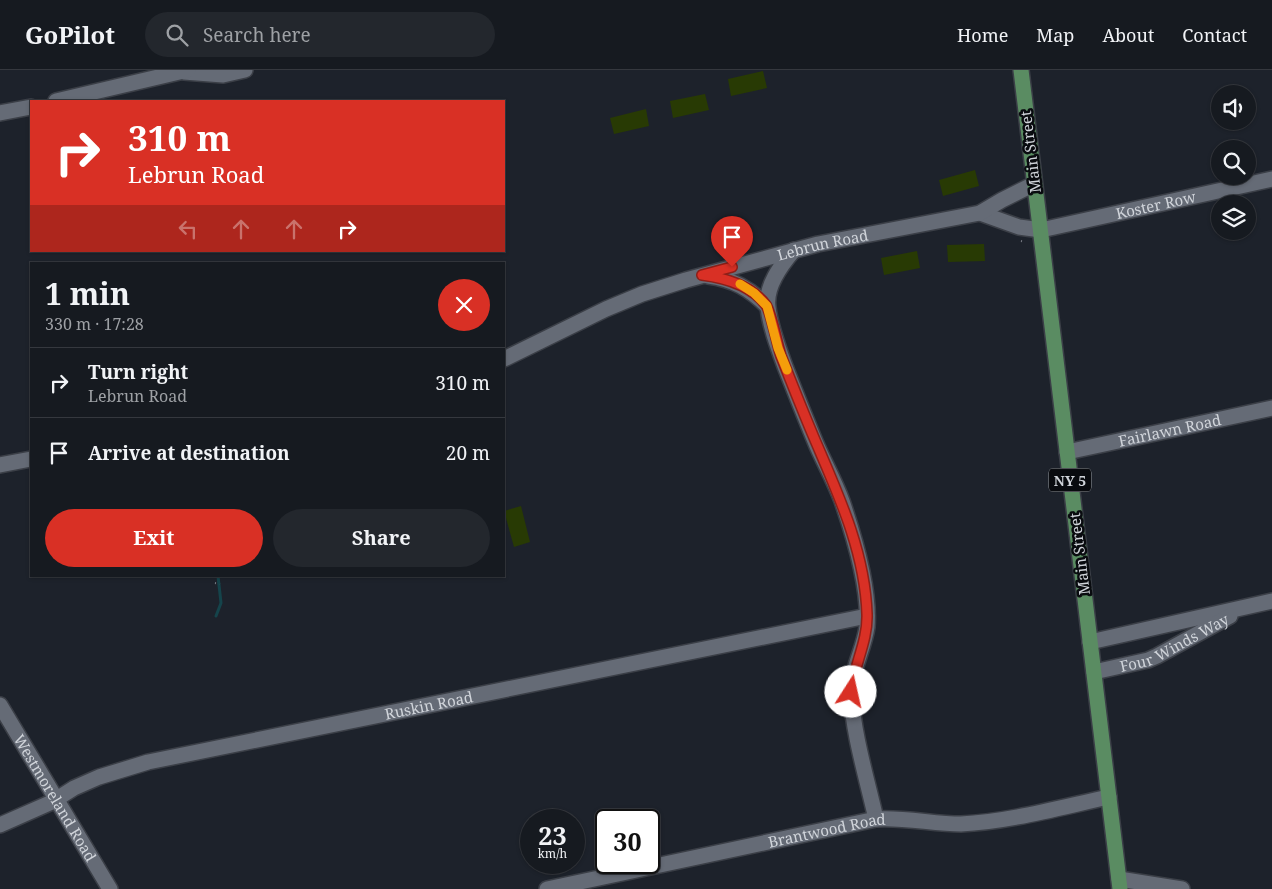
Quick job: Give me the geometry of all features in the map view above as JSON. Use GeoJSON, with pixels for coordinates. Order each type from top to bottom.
{"type":"FeatureCollection","features":[{"type":"Feature","properties":{"kind":"main road","name":"Main Street"},"geometry":{"type":"LineString","coordinates":[[1021,70],[1120,884]]}},
{"type":"Feature","properties":{"kind":"street"},"geometry":{"type":"LineString","coordinates":[[60,100],[186,71],[223,75],[245,70]]}},
{"type":"Feature","properties":{"kind":"street"},"geometry":{"type":"LineString","coordinates":[[0,113],[30,107]]}},
{"type":"Feature","properties":{"kind":"street","name":"Koster Row"},"geometry":{"type":"LineString","coordinates":[[1040,230],[1272,179]]}},
{"type":"Feature","properties":{"kind":"street","name":"Lebrun Road"},"geometry":{"type":"LineString","coordinates":[[505,359],[642,294],[702,275],[794,250],[980,213],[1034,184]]}},
{"type":"Feature","properties":{"kind":"street"},"geometry":{"type":"LineString","coordinates":[[980,213],[1019,227],[1040,230]]}},
{"type":"Feature","properties":{"kind":"street"},"geometry":{"type":"LineString","coordinates":[[794,250],[775,275],[767,306],[778,348],[802,410],[841,499],[852,532],[862,573],[867,616],[864,640],[853,675],[851,692],[854,720],[876,819]]}},
{"type":"Feature","properties":{"kind":"street"},"geometry":{"type":"LineString","coordinates":[[702,275],[721,277],[738,283],[754,293],[767,306]]}},
{"type":"Feature","properties":{"kind":"street","name":"Fairlawn Road"},"geometry":{"type":"LineString","coordinates":[[1067,452],[1272,408]]}},
{"type":"Feature","properties":{"kind":"street"},"geometry":{"type":"LineString","coordinates":[[0,465],[30,459]]}},
{"type":"Feature","properties":{"kind":"street","name":"Four Winds Way"},"geometry":{"type":"LineString","coordinates":[[1090,642],[1272,601]]}},
{"type":"Feature","properties":{"kind":"street","name":"Four Winds Way"},"geometry":{"type":"LineString","coordinates":[[1094,672],[1148,660],[1251,606]]}},
{"type":"Feature","properties":{"kind":"street","name":"Ruskin Road"},"geometry":{"type":"LineString","coordinates":[[0,825],[56,800],[74,788],[99,777],[148,762],[867,616]]}},
{"type":"Feature","properties":{"kind":"street","name":"Westmoreland Road"},"geometry":{"type":"LineString","coordinates":[[0,705],[18,732],[56,800],[110,889]]}},
{"type":"Feature","properties":{"kind":"street","name":"Brantwood Road"},"geometry":{"type":"LineString","coordinates":[[546,889],[876,819],[888,818],[961,824],[995,821],[1109,797]]}},
{"type":"Feature","properties":{"kind":"street"},"geometry":{"type":"LineString","coordinates":[[1120,884],[1182,889]]}},
{"type":"Feature","properties":{"kind":"path"},"geometry":{"type":"LineString","coordinates":[[215,584],[220,584]]}},
{"type":"Feature","properties":{"kind":"green space"},"geometry":{"type":"Polygon","coordinates":[[[763,71],[767,88],[731,96],[728,79],[763,71]]]}},
{"type":"Feature","properties":{"kind":"green space"},"geometry":{"type":"Polygon","coordinates":[[[705,94],[709,110],[673,118],[670,101],[705,94]]]}},
{"type":"Feature","properties":{"kind":"green space"},"geometry":{"type":"Polygon","coordinates":[[[646,109],[649,126],[614,134],[610,118],[646,109]]]}},
{"type":"Feature","properties":{"kind":"green space"},"geometry":{"type":"Polygon","coordinates":[[[975,170],[979,186],[943,196],[939,180],[975,170]]]}},
{"type":"Feature","properties":{"kind":"green space"},"geometry":{"type":"Polygon","coordinates":[[[984,244],[985,261],[948,262],[947,245],[984,244]]]}},
{"type":"Feature","properties":{"kind":"green space"},"geometry":{"type":"Polygon","coordinates":[[[917,251],[920,268],[884,275],[881,258],[917,251]]]}},
{"type":"Feature","properties":{"kind":"green space"},"geometry":{"type":"Polygon","coordinates":[[[521,506],[530,542],[514,547],[505,511],[521,506]]]}},
{"type":"Feature","properties":{"kind":"waterway"},"geometry":{"type":"LineString","coordinates":[[216,616],[221,603],[218,577]]}},
{"type":"Feature","properties":{"kind":"slow traffic"},"geometry":{"type":"LineString","coordinates":[[740,284],[754,293],[767,306],[778,348],[787,370]]}},
{"type":"Feature","properties":{"kind":"route"},"geometry":{"type":"LineString","coordinates":[[732,267],[702,275],[721,277],[738,283],[754,293],[767,306],[778,348],[804,415],[841,499],[852,532],[862,573],[867,616],[864,640],[853,675],[851,692]]}}]}
